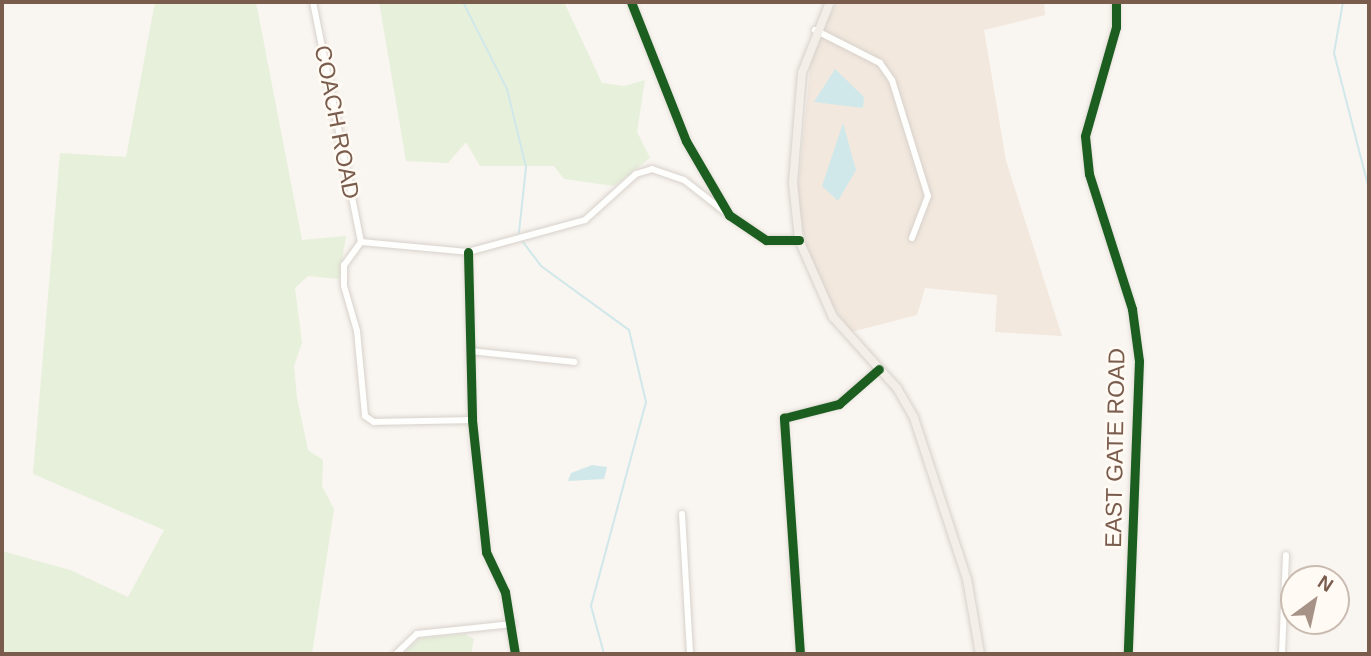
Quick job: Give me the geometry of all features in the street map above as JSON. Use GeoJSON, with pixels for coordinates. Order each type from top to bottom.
{"type":"FeatureCollection","features":[{"type":"Feature","properties":{"kind":"main road"},"geometry":{"type":"LineString","coordinates":[[830,2],[815,30],[802,73],[794,156],[799,240],[833,317],[904,399],[919,430],[967,579],[980,654]]}},
{"type":"Feature","properties":{"kind":"street","name":"COACH ROAD"},"geometry":{"type":"LineString","coordinates":[[313,2],[361,242]]}},
{"type":"Feature","properties":{"kind":"street"},"geometry":{"type":"LineString","coordinates":[[631,2],[686,141],[729,215]]}},
{"type":"Feature","properties":{"kind":"street","name":"EAST GATE ROAD"},"geometry":{"type":"LineString","coordinates":[[1116,2],[1116,27],[1085,136],[1088,174],[1132,309],[1139,361],[1128,654]]}},
{"type":"Feature","properties":{"kind":"street"},"geometry":{"type":"LineString","coordinates":[[815,30],[880,63],[892,80],[928,196],[912,238]]}},
{"type":"Feature","properties":{"kind":"street"},"geometry":{"type":"LineString","coordinates":[[472,420],[374,422],[365,416],[357,331],[344,286],[345,265],[361,242],[468,252],[585,220],[636,174],[652,169],[684,180],[766,240],[799,240]]}},
{"type":"Feature","properties":{"kind":"street"},"geometry":{"type":"LineString","coordinates":[[468,252],[472,420],[486,552],[512,624],[516,654]]}},
{"type":"Feature","properties":{"kind":"street"},"geometry":{"type":"LineString","coordinates":[[470,351],[574,362]]}},
{"type":"Feature","properties":{"kind":"street"},"geometry":{"type":"LineString","coordinates":[[800,654],[785,418],[839,404],[879,369]]}},
{"type":"Feature","properties":{"kind":"street"},"geometry":{"type":"LineString","coordinates":[[682,514],[690,654]]}},
{"type":"Feature","properties":{"kind":"street"},"geometry":{"type":"LineString","coordinates":[[1282,654],[1286,555]]}},
{"type":"Feature","properties":{"kind":"street"},"geometry":{"type":"LineString","coordinates":[[396,654],[417,634],[512,624]]}},
{"type":"Feature","properties":{"kind":"shaded area"},"geometry":{"type":"Polygon","coordinates":[[[837,2],[1044,2],[1045,15],[984,30],[1006,161],[1062,336],[995,332],[997,295],[925,288],[917,315],[851,332],[829,302],[807,251],[797,197],[812,50],[837,2]]]}},
{"type":"Feature","properties":{"kind":"green space"},"geometry":{"type":"Polygon","coordinates":[[[155,2],[256,2],[302,240],[346,236],[339,279],[308,276],[295,288],[302,343],[294,366],[297,398],[308,450],[323,460],[322,486],[334,509],[312,654],[2,654],[2,551],[70,570],[128,597],[164,530],[33,474],[60,153],[126,157],[155,2]]]}},
{"type":"Feature","properties":{"kind":"green space"},"geometry":{"type":"Polygon","coordinates":[[[379,2],[564,2],[602,83],[624,86],[645,80],[637,132],[650,158],[614,186],[564,179],[554,166],[480,166],[466,142],[448,163],[406,161],[379,2]]]}},
{"type":"Feature","properties":{"kind":"green space"},"geometry":{"type":"Polygon","coordinates":[[[465,634],[474,639],[471,654],[403,654],[420,638],[465,634]]]}},
{"type":"Feature","properties":{"kind":"water"},"geometry":{"type":"Polygon","coordinates":[[[835,69],[864,97],[863,108],[814,102],[835,69]]]}},
{"type":"Feature","properties":{"kind":"water"},"geometry":{"type":"Polygon","coordinates":[[[843,123],[856,170],[838,201],[822,186],[843,123]]]}},
{"type":"Feature","properties":{"kind":"water"},"geometry":{"type":"Polygon","coordinates":[[[592,465],[607,467],[604,479],[568,481],[571,473],[592,465]]]}},
{"type":"Feature","properties":{"kind":"waterway"},"geometry":{"type":"LineString","coordinates":[[463,2],[507,89],[526,167],[519,233]]}},
{"type":"Feature","properties":{"kind":"waterway"},"geometry":{"type":"LineString","coordinates":[[1343,2],[1334,53],[1369,189]]}},
{"type":"Feature","properties":{"kind":"waterway"},"geometry":{"type":"LineString","coordinates":[[523,242],[541,266],[629,330],[646,402],[591,606],[604,654]]}},
{"type":"Feature","properties":{"kind":"cycle path"},"geometry":{"type":"LineString","coordinates":[[631,2],[686,141],[729,215],[766,240],[799,240]]}},
{"type":"Feature","properties":{"kind":"cycle path"},"geometry":{"type":"LineString","coordinates":[[1116,2],[1116,27],[1085,136],[1089,174],[1132,309],[1139,361],[1128,654]]}},
{"type":"Feature","properties":{"kind":"cycle path"},"geometry":{"type":"LineString","coordinates":[[468,252],[472,420],[486,552],[505,592],[515,654]]}},
{"type":"Feature","properties":{"kind":"cycle path"},"geometry":{"type":"LineString","coordinates":[[800,654],[784,418],[839,404],[879,369]]}}]}
